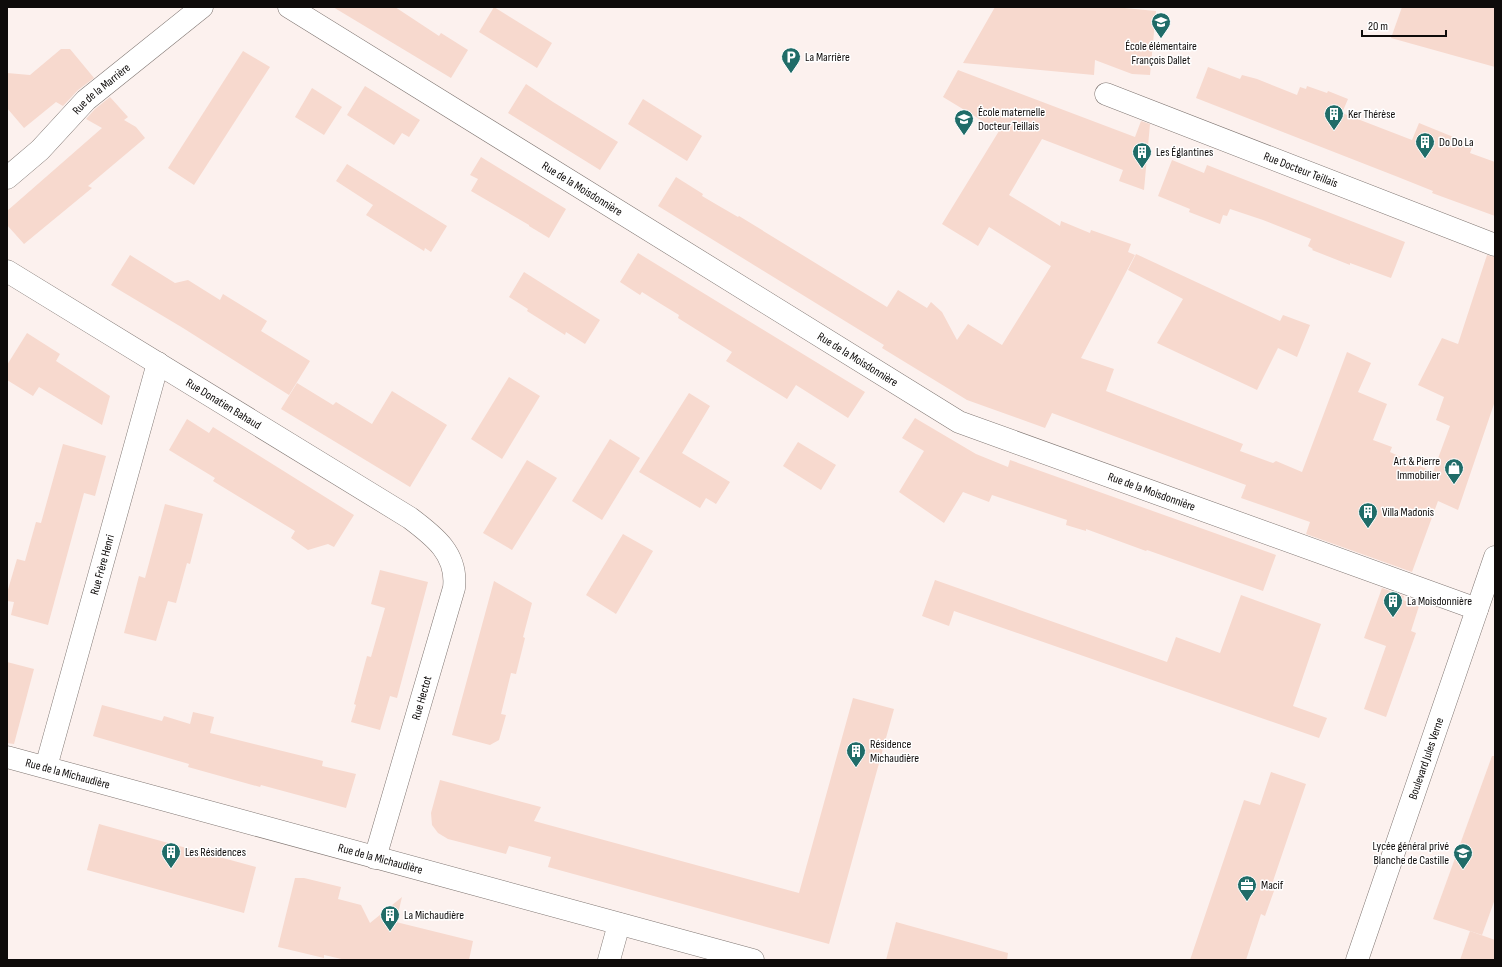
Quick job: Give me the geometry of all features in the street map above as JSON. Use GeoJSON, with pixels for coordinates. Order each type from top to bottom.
{"type":"FeatureCollection","features":[{"type":"Feature","properties":{"kind":"street","name":"Rue de la Marrière"},"geometry":{"type":"LineString","coordinates":[[7,178],[40,150],[86,100],[202,7]]}},
{"type":"Feature","properties":{"kind":"street","name":"Rue de la Moisdonnière"},"geometry":{"type":"LineString","coordinates":[[288,7],[959,422],[1477,609]]}},
{"type":"Feature","properties":{"kind":"street","name":"Rue Docteur Teillais"},"geometry":{"type":"LineString","coordinates":[[1106,94],[1495,246]]}},
{"type":"Feature","properties":{"kind":"street","name":"Rue Donatien Bahaud"},"geometry":{"type":"LineString","coordinates":[[7,271],[158,362],[410,518],[438,540]]}},
{"type":"Feature","properties":{"kind":"street","name":"Rue Frère Henri"},"geometry":{"type":"LineString","coordinates":[[46,767],[158,362]]}},
{"type":"Feature","properties":{"kind":"street","name":"Rue Hectot"},"geometry":{"type":"LineString","coordinates":[[375,858],[454,588],[455,580],[452,562],[446,550],[438,540]]}},
{"type":"Feature","properties":{"kind":"street","name":"Boulevard Jules Verne"},"geometry":{"type":"LineString","coordinates":[[1357,960],[1495,557]]}},
{"type":"Feature","properties":{"kind":"street","name":"Rue de la Michaudière"},"geometry":{"type":"LineString","coordinates":[[7,757],[753,960]]}},
{"type":"Feature","properties":{"kind":"street"},"geometry":{"type":"LineString","coordinates":[[609,960],[619,924]]}},
{"type":"Feature","properties":{"kind":"building"},"geometry":{"type":"Polygon","coordinates":[[[333,7],[395,7],[439,36],[441,33],[468,50],[451,78],[333,7]]]}},
{"type":"Feature","properties":{"kind":"building"},"geometry":{"type":"Polygon","coordinates":[[[494,7],[552,43],[537,68],[479,32],[494,7]]]}},
{"type":"Feature","properties":{"kind":"building"},"geometry":{"type":"Polygon","coordinates":[[[995,7],[1114,7],[1156,11],[1150,75],[1132,74],[1095,60],[1094,75],[963,63],[995,7]]]}},
{"type":"Feature","properties":{"kind":"building"},"geometry":{"type":"Polygon","coordinates":[[[1402,7],[1495,7],[1495,67],[1391,38],[1402,7]]]}},
{"type":"Feature","properties":{"kind":"building"},"geometry":{"type":"Polygon","coordinates":[[[61,49],[70,49],[94,78],[78,90],[63,106],[56,102],[24,128],[7,108],[7,73],[30,75],[61,49]]]}},
{"type":"Feature","properties":{"kind":"building"},"geometry":{"type":"Polygon","coordinates":[[[243,51],[270,67],[194,185],[168,168],[243,51]]]}},
{"type":"Feature","properties":{"kind":"building"},"geometry":{"type":"Polygon","coordinates":[[[1208,67],[1240,79],[1242,75],[1257,79],[1297,95],[1300,87],[1306,89],[1307,86],[1327,93],[1328,91],[1348,99],[1342,113],[1412,140],[1419,123],[1473,145],[1470,153],[1495,162],[1495,216],[1432,193],[1433,191],[1196,98],[1208,67]]]}},
{"type":"Feature","properties":{"kind":"building"},"geometry":{"type":"Polygon","coordinates":[[[958,70],[1135,137],[1141,121],[1150,124],[1144,190],[1119,181],[1123,170],[1042,139],[1009,195],[1060,226],[1061,221],[1090,233],[1091,230],[1131,244],[1128,252],[1135,255],[1081,358],[1114,369],[1106,391],[1243,444],[1240,451],[1273,463],[1276,461],[1302,472],[1347,352],[1371,363],[1358,392],[1387,404],[1373,440],[1392,447],[1390,452],[1433,472],[1450,426],[1436,420],[1444,397],[1418,385],[1442,338],[1458,344],[1487,255],[1495,257],[1495,401],[1458,510],[1438,501],[1412,572],[1306,534],[1310,522],[1241,498],[1246,485],[1052,413],[1045,428],[967,400],[882,348],[884,345],[658,206],[676,177],[703,194],[702,196],[738,217],[739,216],[887,307],[898,290],[927,308],[931,302],[942,312],[957,340],[968,324],[1002,345],[1051,266],[989,227],[978,246],[942,224],[999,131],[943,97],[958,70]]]}},
{"type":"Feature","properties":{"kind":"building"},"geometry":{"type":"Polygon","coordinates":[[[526,84],[618,142],[600,170],[508,113],[526,84]]]}},
{"type":"Feature","properties":{"kind":"building"},"geometry":{"type":"Polygon","coordinates":[[[365,86],[420,120],[409,137],[402,133],[394,145],[347,115],[365,86]]]}},
{"type":"Feature","properties":{"kind":"building"},"geometry":{"type":"Polygon","coordinates":[[[312,88],[342,107],[324,135],[295,117],[312,88]]]}},
{"type":"Feature","properties":{"kind":"building"},"geometry":{"type":"Polygon","coordinates":[[[110,97],[128,117],[124,120],[136,127],[145,138],[88,186],[92,188],[24,244],[7,225],[7,211],[102,128],[86,119],[95,109],[110,97]]]}},
{"type":"Feature","properties":{"kind":"building"},"geometry":{"type":"Polygon","coordinates":[[[643,99],[702,136],[687,161],[628,124],[643,99]]]}},
{"type":"Feature","properties":{"kind":"building"},"geometry":{"type":"Polygon","coordinates":[[[481,157],[566,209],[549,238],[471,191],[478,179],[470,175],[481,157]]]}},
{"type":"Feature","properties":{"kind":"building"},"geometry":{"type":"Polygon","coordinates":[[[1172,160],[1204,173],[1207,165],[1405,242],[1391,278],[1350,263],[1350,265],[1312,250],[1313,249],[1308,246],[1311,239],[1263,220],[1230,209],[1227,216],[1223,215],[1220,224],[1189,212],[1190,209],[1158,196],[1172,160]]]}},
{"type":"Feature","properties":{"kind":"building"},"geometry":{"type":"Polygon","coordinates":[[[347,164],[447,226],[431,252],[425,248],[424,251],[366,215],[373,205],[336,181],[347,164]]]}},
{"type":"Feature","properties":{"kind":"building"},"geometry":{"type":"Polygon","coordinates":[[[638,253],[865,392],[848,418],[796,385],[787,399],[726,361],[732,352],[678,318],[679,315],[642,292],[640,295],[620,282],[638,253]]]}},
{"type":"Feature","properties":{"kind":"building"},"geometry":{"type":"Polygon","coordinates":[[[1136,254],[1280,321],[1283,315],[1310,325],[1297,357],[1278,348],[1257,390],[1157,343],[1183,299],[1128,270],[1136,254]]]}},
{"type":"Feature","properties":{"kind":"building"},"geometry":{"type":"Polygon","coordinates":[[[130,255],[175,283],[188,280],[220,300],[223,294],[267,321],[261,331],[310,361],[289,395],[183,328],[111,285],[130,255]]]}},
{"type":"Feature","properties":{"kind":"building"},"geometry":{"type":"Polygon","coordinates":[[[524,272],[600,320],[585,344],[566,332],[565,335],[527,311],[528,309],[509,297],[524,272]]]}},
{"type":"Feature","properties":{"kind":"building"},"geometry":{"type":"Polygon","coordinates":[[[27,333],[60,354],[56,361],[110,396],[102,425],[39,387],[33,396],[7,380],[7,365],[27,333]]]}},
{"type":"Feature","properties":{"kind":"building"},"geometry":{"type":"Polygon","coordinates":[[[509,377],[540,396],[502,459],[471,439],[509,377]]]}},
{"type":"Feature","properties":{"kind":"building"},"geometry":{"type":"Polygon","coordinates":[[[297,383],[333,405],[336,402],[372,424],[392,391],[447,425],[410,487],[281,409],[297,383]]]}},
{"type":"Feature","properties":{"kind":"building"},"geometry":{"type":"Polygon","coordinates":[[[689,393],[710,406],[682,453],[730,482],[716,504],[706,498],[700,508],[639,472],[689,393]]]}},
{"type":"Feature","properties":{"kind":"building"},"geometry":{"type":"Polygon","coordinates":[[[915,418],[976,454],[1008,467],[1010,460],[1276,555],[1263,591],[1086,529],[1086,531],[1066,525],[1067,520],[992,495],[989,502],[963,492],[944,523],[899,492],[924,451],[902,438],[915,418]]]}},
{"type":"Feature","properties":{"kind":"building"},"geometry":{"type":"Polygon","coordinates":[[[187,419],[209,433],[213,427],[354,515],[334,547],[328,544],[308,550],[291,538],[295,531],[213,481],[215,478],[169,450],[187,419]]]}},
{"type":"Feature","properties":{"kind":"building"},"geometry":{"type":"Polygon","coordinates":[[[610,439],[640,458],[602,520],[572,501],[610,439]]]}},
{"type":"Feature","properties":{"kind":"building"},"geometry":{"type":"Polygon","coordinates":[[[798,442],[836,465],[821,490],[783,466],[798,442]]]}},
{"type":"Feature","properties":{"kind":"building"},"geometry":{"type":"Polygon","coordinates":[[[63,444],[106,456],[95,496],[84,493],[48,625],[11,615],[14,602],[7,601],[7,593],[17,559],[25,561],[36,522],[41,523],[63,444]]]}},
{"type":"Feature","properties":{"kind":"building"},"geometry":{"type":"Polygon","coordinates":[[[527,460],[557,478],[512,550],[483,533],[527,460]]]}},
{"type":"Feature","properties":{"kind":"building"},"geometry":{"type":"Polygon","coordinates":[[[165,504],[203,514],[190,564],[187,563],[176,603],[168,601],[156,641],[124,633],[139,576],[145,578],[165,504]]]}},
{"type":"Feature","properties":{"kind":"building"},"geometry":{"type":"Polygon","coordinates":[[[623,534],[653,551],[616,614],[586,595],[623,534]]]}},
{"type":"Feature","properties":{"kind":"building"},"geometry":{"type":"Polygon","coordinates":[[[380,570],[428,582],[397,698],[390,696],[380,730],[351,722],[356,705],[354,704],[367,656],[371,657],[385,608],[371,604],[380,570]]]}},
{"type":"Feature","properties":{"kind":"building"},"geometry":{"type":"Polygon","coordinates":[[[935,580],[1167,662],[1176,637],[1220,653],[1241,595],[1321,624],[1293,706],[1327,718],[1319,738],[954,611],[949,626],[922,616],[935,580]]]}},
{"type":"Feature","properties":{"kind":"building"},"geometry":{"type":"Polygon","coordinates":[[[494,581],[532,603],[523,637],[525,638],[516,674],[511,673],[501,714],[506,715],[499,740],[490,745],[452,735],[494,581]]]}},
{"type":"Feature","properties":{"kind":"building"},"geometry":{"type":"Polygon","coordinates":[[[1382,588],[1404,596],[1403,600],[1419,606],[1411,631],[1416,633],[1386,717],[1364,709],[1386,646],[1364,638],[1382,588]]]}},
{"type":"Feature","properties":{"kind":"building"},"geometry":{"type":"Polygon","coordinates":[[[7,662],[34,669],[14,744],[7,743],[7,662]]]}},
{"type":"Feature","properties":{"kind":"building","name":"Résidence Michaudière"},"geometry":{"type":"Polygon","coordinates":[[[853,698],[894,709],[829,944],[548,867],[551,857],[509,846],[506,854],[448,839],[438,833],[432,825],[431,813],[440,780],[541,807],[534,821],[799,893],[853,698]]]}},
{"type":"Feature","properties":{"kind":"building"},"geometry":{"type":"Polygon","coordinates":[[[102,705],[162,721],[164,716],[190,724],[193,712],[214,717],[210,733],[323,761],[322,766],[356,774],[346,808],[261,785],[260,787],[188,767],[189,764],[93,736],[102,705]]]}},
{"type":"Feature","properties":{"kind":"building"},"geometry":{"type":"Polygon","coordinates":[[[1492,756],[1495,756],[1495,899],[1482,935],[1433,919],[1492,756]]]}},
{"type":"Feature","properties":{"kind":"building"},"geometry":{"type":"Polygon","coordinates":[[[1271,772],[1306,784],[1270,890],[1274,891],[1265,916],[1261,914],[1246,960],[1190,960],[1244,800],[1260,805],[1271,772]]]}},
{"type":"Feature","properties":{"kind":"building","name":"Les Résidences"},"geometry":{"type":"Polygon","coordinates":[[[99,824],[256,867],[244,913],[87,870],[99,824]]]}},
{"type":"Feature","properties":{"kind":"building"},"geometry":{"type":"Polygon","coordinates":[[[295,878],[304,878],[341,887],[338,899],[361,905],[370,923],[402,897],[396,922],[473,941],[469,960],[346,960],[324,955],[324,958],[278,947],[295,878]]]}},
{"type":"Feature","properties":{"kind":"building"},"geometry":{"type":"Polygon","coordinates":[[[896,922],[1008,953],[1007,960],[886,960],[896,922]]]}},
{"type":"Feature","properties":{"kind":"building"},"geometry":{"type":"Polygon","coordinates":[[[1470,931],[1495,940],[1495,960],[1460,960],[1470,931]]]}},
{"type":"Feature","properties":{"kind":"place","name":"École élémentaire François Dallet"},"geometry":{"type":"Point","coordinates":[1161,39]}},
{"type":"Feature","properties":{"kind":"place","name":"La Marrière"},"geometry":{"type":"Point","coordinates":[791,74]}},
{"type":"Feature","properties":{"kind":"place","name":"Ker Thérèse"},"geometry":{"type":"Point","coordinates":[1334,131]}},
{"type":"Feature","properties":{"kind":"place","name":"École maternelle Docteur Teillais"},"geometry":{"type":"Point","coordinates":[964,136]}},
{"type":"Feature","properties":{"kind":"place","name":"Do Do La"},"geometry":{"type":"Point","coordinates":[1425,159]}},
{"type":"Feature","properties":{"kind":"place","name":"Les Églantines"},"geometry":{"type":"Point","coordinates":[1142,169]}},
{"type":"Feature","properties":{"kind":"place","name":"Art & Pierre Immobilier"},"geometry":{"type":"Point","coordinates":[1454,485]}},
{"type":"Feature","properties":{"kind":"place","name":"Villa Madonis"},"geometry":{"type":"Point","coordinates":[1368,529]}},
{"type":"Feature","properties":{"kind":"place","name":"La Moisdonnière"},"geometry":{"type":"Point","coordinates":[1393,618]}},
{"type":"Feature","properties":{"kind":"place","name":"Résidence Michaudière"},"geometry":{"type":"Point","coordinates":[856,768]}},
{"type":"Feature","properties":{"kind":"place","name":"Les Résidences"},"geometry":{"type":"Point","coordinates":[171,869]}},
{"type":"Feature","properties":{"kind":"place","name":"Lycée général privé Blanche de Castille"},"geometry":{"type":"Point","coordinates":[1463,870]}},
{"type":"Feature","properties":{"kind":"place","name":"Macif"},"geometry":{"type":"Point","coordinates":[1247,902]}},
{"type":"Feature","properties":{"kind":"place","name":"La Michaudière"},"geometry":{"type":"Point","coordinates":[390,932]}}]}
